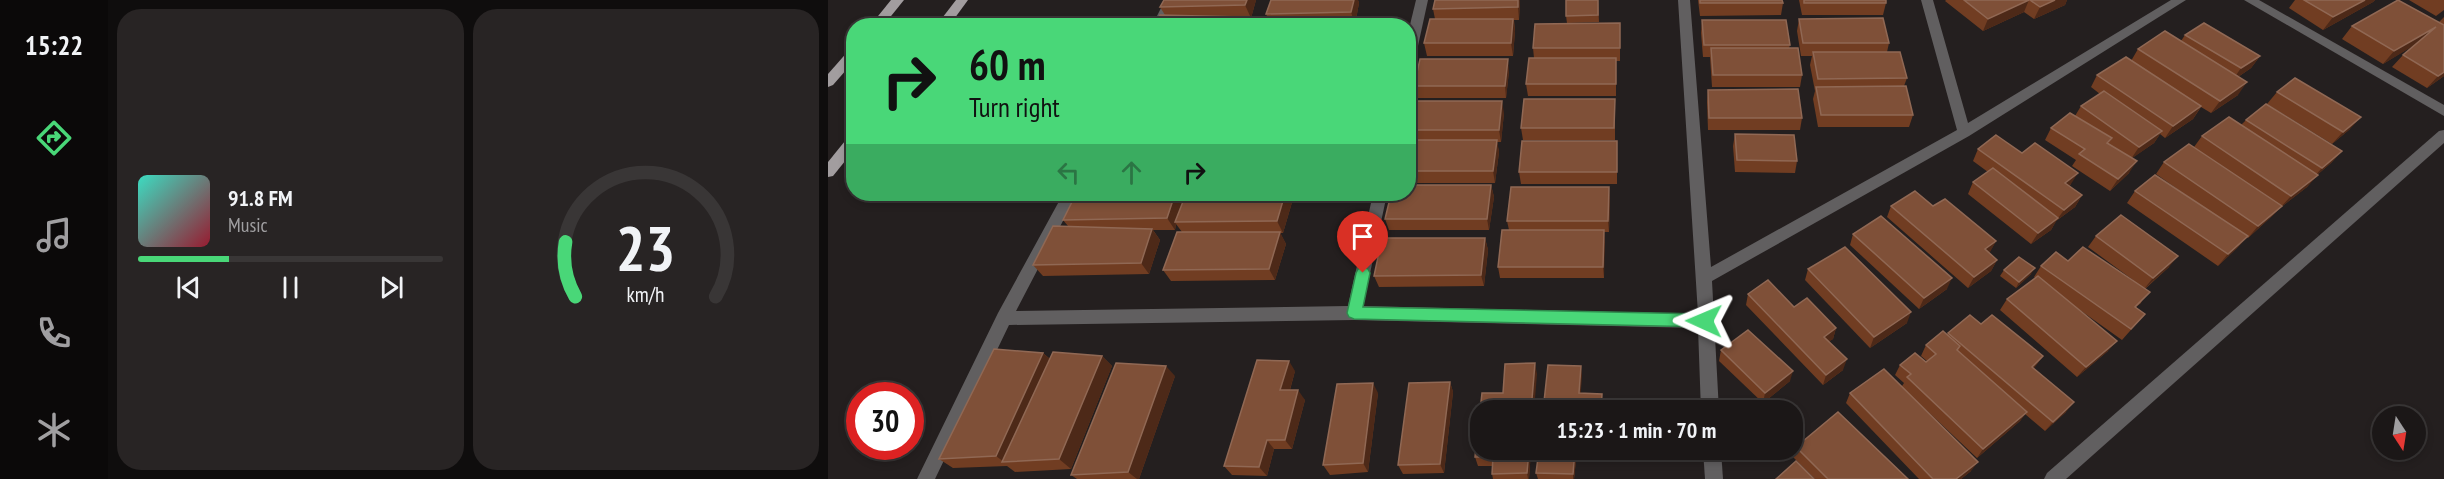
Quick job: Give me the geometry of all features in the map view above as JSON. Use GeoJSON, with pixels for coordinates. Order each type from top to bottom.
{"type":"FeatureCollection","features":[{"type":"Feature","properties":{"kind":"main road"},"geometry":{"type":"LineString","coordinates":[[883,18],[898,0]]}},
{"type":"Feature","properties":{"kind":"main road"},"geometry":{"type":"LineString","coordinates":[[948,18],[962,0]]}},
{"type":"Feature","properties":{"kind":"main road"},"geometry":{"type":"LineString","coordinates":[[828,82],[846,61]]}},
{"type":"Feature","properties":{"kind":"main road"},"geometry":{"type":"LineString","coordinates":[[828,172],[846,150]]}},
{"type":"Feature","properties":{"kind":"street"},"geometry":{"type":"LineString","coordinates":[[1162,18],[1171,0]]}},
{"type":"Feature","properties":{"kind":"street"},"geometry":{"type":"LineString","coordinates":[[1416,27],[1422,0]]}},
{"type":"Feature","properties":{"kind":"street"},"geometry":{"type":"LineString","coordinates":[[1684,0],[1704,278],[1704,321],[1709,400]]}},
{"type":"Feature","properties":{"kind":"street"},"geometry":{"type":"LineString","coordinates":[[1926,0],[1964,132]]}},
{"type":"Feature","properties":{"kind":"street"},"geometry":{"type":"LineString","coordinates":[[1704,278],[1964,132],[2180,0]]}},
{"type":"Feature","properties":{"kind":"street"},"geometry":{"type":"LineString","coordinates":[[2250,0],[2444,111]]}},
{"type":"Feature","properties":{"kind":"street"},"geometry":{"type":"LineString","coordinates":[[2053,479],[2444,135]]}},
{"type":"Feature","properties":{"kind":"street"},"geometry":{"type":"LineString","coordinates":[[926,479],[1004,318],[1066,201]]}},
{"type":"Feature","properties":{"kind":"street"},"geometry":{"type":"LineString","coordinates":[[1354,313],[1378,201]]}},
{"type":"Feature","properties":{"kind":"street"},"geometry":{"type":"LineString","coordinates":[[1004,318],[1354,313],[1704,321]]}},
{"type":"Feature","properties":{"kind":"street"},"geometry":{"type":"LineString","coordinates":[[1713,460],[1714,479]]}},
{"type":"Feature","properties":{"kind":"building"},"geometry":{"type":"Polygon","coordinates":[[[1164,0],[1247,0],[1245,5],[1160,7],[1164,0]]]}},
{"type":"Feature","properties":{"kind":"building"},"geometry":{"type":"Polygon","coordinates":[[[1271,0],[1354,0],[1351,12],[1266,14],[1271,0]]]}},
{"type":"Feature","properties":{"kind":"building"},"geometry":{"type":"Polygon","coordinates":[[[1435,0],[1518,0],[1518,7],[1433,9],[1435,0]]]}},
{"type":"Feature","properties":{"kind":"building"},"geometry":{"type":"Polygon","coordinates":[[[1566,0],[1598,0],[1598,15],[1566,16],[1566,0]]]}},
{"type":"Feature","properties":{"kind":"building"},"geometry":{"type":"Polygon","coordinates":[[[1700,0],[1782,0],[1783,3],[1700,3],[1700,0]]]}},
{"type":"Feature","properties":{"kind":"building"},"geometry":{"type":"Polygon","coordinates":[[[1804,0],[1886,0],[1886,3],[1804,3],[1804,0]]]}},
{"type":"Feature","properties":{"kind":"building"},"geometry":{"type":"Polygon","coordinates":[[[1964,0],[2029,0],[1988,19],[1964,0]]]}},
{"type":"Feature","properties":{"kind":"building"},"geometry":{"type":"Polygon","coordinates":[[[2030,0],[2055,0],[2040,7],[2030,0]]]}},
{"type":"Feature","properties":{"kind":"building"},"geometry":{"type":"Polygon","coordinates":[[[2304,0],[2365,0],[2333,17],[2304,0]]]}},
{"type":"Feature","properties":{"kind":"building"},"geometry":{"type":"Polygon","coordinates":[[[2398,0],[2444,25],[2444,72],[2438,76],[2403,55],[2436,27],[2394,51],[2352,26],[2398,0]]]}},
{"type":"Feature","properties":{"kind":"building"},"geometry":{"type":"Polygon","coordinates":[[[1160,15],[1242,17],[1242,18],[1159,18],[1160,15]]]}},
{"type":"Feature","properties":{"kind":"building"},"geometry":{"type":"Polygon","coordinates":[[[1883,18],[1889,43],[1803,43],[1799,19],[1883,18]]]}},
{"type":"Feature","properties":{"kind":"building"},"geometry":{"type":"Polygon","coordinates":[[[1430,19],[1513,19],[1511,43],[1424,43],[1430,19]]]}},
{"type":"Feature","properties":{"kind":"building"},"geometry":{"type":"Polygon","coordinates":[[[1702,20],[1786,20],[1790,45],[1704,45],[1702,20]]]}},
{"type":"Feature","properties":{"kind":"building"},"geometry":{"type":"Polygon","coordinates":[[[1620,23],[1620,48],[1533,48],[1535,24],[1620,23]]]}},
{"type":"Feature","properties":{"kind":"building"},"geometry":{"type":"Polygon","coordinates":[[[2204,23],[2260,56],[2241,68],[2185,35],[2204,23]]]}},
{"type":"Feature","properties":{"kind":"building"},"geometry":{"type":"Polygon","coordinates":[[[2165,31],[2247,82],[2220,101],[2138,49],[2165,31]]]}},
{"type":"Feature","properties":{"kind":"building"},"geometry":{"type":"Polygon","coordinates":[[[1711,48],[1798,48],[1802,75],[1713,75],[1711,48]]]}},
{"type":"Feature","properties":{"kind":"building"},"geometry":{"type":"Polygon","coordinates":[[[1813,52],[1900,52],[1907,78],[1818,79],[1813,52]]]}},
{"type":"Feature","properties":{"kind":"building"},"geometry":{"type":"Polygon","coordinates":[[[2126,57],[2201,106],[2173,126],[2097,75],[2126,57]]]}},
{"type":"Feature","properties":{"kind":"building"},"geometry":{"type":"Polygon","coordinates":[[[1529,58],[1616,58],[1616,84],[1526,84],[1529,58]]]}},
{"type":"Feature","properties":{"kind":"building"},"geometry":{"type":"Polygon","coordinates":[[[1420,59],[1508,59],[1505,86],[1416,86],[1420,59]]]}},
{"type":"Feature","properties":{"kind":"building"},"geometry":{"type":"Polygon","coordinates":[[[2295,78],[2361,117],[2343,132],[2277,92],[2295,78]]]}},
{"type":"Feature","properties":{"kind":"building"},"geometry":{"type":"Polygon","coordinates":[[[1906,86],[1913,115],[1821,115],[1816,87],[1906,86]]]}},
{"type":"Feature","properties":{"kind":"building"},"geometry":{"type":"Polygon","coordinates":[[[1798,89],[1802,118],[1709,118],[1708,90],[1798,89]]]}},
{"type":"Feature","properties":{"kind":"building"},"geometry":{"type":"Polygon","coordinates":[[[2104,91],[2162,131],[2139,147],[2081,106],[2104,91]]]}},
{"type":"Feature","properties":{"kind":"building"},"geometry":{"type":"Polygon","coordinates":[[[1524,99],[1615,99],[1614,128],[1521,128],[1524,99]]]}},
{"type":"Feature","properties":{"kind":"building"},"geometry":{"type":"Polygon","coordinates":[[[1416,101],[1502,101],[1499,130],[1416,130],[1416,101]]]}},
{"type":"Feature","properties":{"kind":"building"},"geometry":{"type":"Polygon","coordinates":[[[2266,104],[2342,151],[2322,168],[2246,120],[2266,104]]]}},
{"type":"Feature","properties":{"kind":"building"},"geometry":{"type":"Polygon","coordinates":[[[2070,113],[2112,138],[2107,143],[2137,161],[2118,179],[2079,154],[2085,149],[2051,128],[2070,113]]]}},
{"type":"Feature","properties":{"kind":"building"},"geometry":{"type":"Polygon","coordinates":[[[2229,117],[2318,175],[2291,196],[2202,136],[2229,117]]]}},
{"type":"Feature","properties":{"kind":"building"},"geometry":{"type":"Polygon","coordinates":[[[1735,134],[1794,135],[1797,161],[1737,160],[1735,134]]]}},
{"type":"Feature","properties":{"kind":"building"},"geometry":{"type":"Polygon","coordinates":[[[1996,135],[2022,153],[2035,143],[2078,173],[2065,183],[2082,195],[2064,210],[1978,149],[1996,135]]]}},
{"type":"Feature","properties":{"kind":"building"},"geometry":{"type":"Polygon","coordinates":[[[1416,140],[1497,140],[1493,171],[1416,171],[1416,140]]]}},
{"type":"Feature","properties":{"kind":"building"},"geometry":{"type":"Polygon","coordinates":[[[1522,141],[1617,141],[1617,172],[1519,172],[1522,141]]]}},
{"type":"Feature","properties":{"kind":"building"},"geometry":{"type":"Polygon","coordinates":[[[2189,144],[2282,206],[2258,226],[2164,162],[2189,144]]]}},
{"type":"Feature","properties":{"kind":"building"},"geometry":{"type":"Polygon","coordinates":[[[1993,168],[2058,218],[2038,233],[1973,182],[1993,168]]]}},
{"type":"Feature","properties":{"kind":"building"},"geometry":{"type":"Polygon","coordinates":[[[2155,175],[2248,236],[2228,254],[2135,191],[2155,175]]]}},
{"type":"Feature","properties":{"kind":"building"},"geometry":{"type":"Polygon","coordinates":[[[1416,185],[1491,185],[1487,219],[1385,219],[1389,201],[1416,201],[1416,185]]]}},
{"type":"Feature","properties":{"kind":"building"},"geometry":{"type":"Polygon","coordinates":[[[1511,187],[1609,187],[1608,221],[1507,221],[1511,187]]]}},
{"type":"Feature","properties":{"kind":"building"},"geometry":{"type":"Polygon","coordinates":[[[1915,191],[1933,206],[1945,199],[1996,241],[1985,249],[1997,260],[1974,277],[1891,206],[1915,191]]]}},
{"type":"Feature","properties":{"kind":"building"},"geometry":{"type":"Polygon","coordinates":[[[1072,201],[1173,201],[1167,218],[1063,220],[1072,201]]]}},
{"type":"Feature","properties":{"kind":"building"},"geometry":{"type":"Polygon","coordinates":[[[1183,201],[1283,201],[1277,221],[1175,222],[1183,201]]]}},
{"type":"Feature","properties":{"kind":"building"},"geometry":{"type":"Polygon","coordinates":[[[2121,215],[2178,256],[2153,278],[2096,236],[2121,215]]]}},
{"type":"Feature","properties":{"kind":"building"},"geometry":{"type":"Polygon","coordinates":[[[1881,216],[1952,278],[1924,298],[1853,234],[1881,216]]]}},
{"type":"Feature","properties":{"kind":"building"},"geometry":{"type":"Polygon","coordinates":[[[1053,226],[1152,229],[1141,263],[1033,265],[1053,226]]]}},
{"type":"Feature","properties":{"kind":"building"},"geometry":{"type":"Polygon","coordinates":[[[1502,230],[1604,230],[1603,267],[1498,267],[1502,230]]]}},
{"type":"Feature","properties":{"kind":"building"},"geometry":{"type":"Polygon","coordinates":[[[1177,232],[1280,232],[1269,269],[1163,270],[1177,232]]]}},
{"type":"Feature","properties":{"kind":"building"},"geometry":{"type":"Polygon","coordinates":[[[1382,238],[1485,238],[1481,275],[1374,276],[1382,238]]]}},
{"type":"Feature","properties":{"kind":"building"},"geometry":{"type":"Polygon","coordinates":[[[1845,247],[1911,312],[1874,337],[1808,269],[1845,247]]]}},
{"type":"Feature","properties":{"kind":"building"},"geometry":{"type":"Polygon","coordinates":[[[2083,247],[2150,292],[2135,307],[2145,314],[2131,329],[2041,266],[2056,252],[2068,261],[2083,247]]]}},
{"type":"Feature","properties":{"kind":"building"},"geometry":{"type":"Polygon","coordinates":[[[2019,257],[2035,268],[2019,282],[2004,270],[2019,257]]]}},
{"type":"Feature","properties":{"kind":"building"},"geometry":{"type":"Polygon","coordinates":[[[2038,276],[2117,341],[2086,367],[2007,299],[2038,276]]]}},
{"type":"Feature","properties":{"kind":"building"},"geometry":{"type":"Polygon","coordinates":[[[1768,280],[1794,307],[1807,298],[1836,328],[1824,337],[1847,359],[1826,375],[1748,294],[1768,280]]]}},
{"type":"Feature","properties":{"kind":"building"},"geometry":{"type":"Polygon","coordinates":[[[1970,315],[1981,324],[1992,315],[2043,356],[2032,367],[2074,402],[2053,422],[1948,333],[1970,315]]]}},
{"type":"Feature","properties":{"kind":"building"},"geometry":{"type":"Polygon","coordinates":[[[1748,330],[1793,371],[1765,393],[1721,350],[1748,330]]]}},
{"type":"Feature","properties":{"kind":"building"},"geometry":{"type":"Polygon","coordinates":[[[1943,331],[1960,346],[1957,350],[2027,412],[1983,449],[1907,377],[1911,374],[1900,365],[1915,353],[1926,362],[1936,354],[1926,345],[1943,331]]]}},
{"type":"Feature","properties":{"kind":"building"},"geometry":{"type":"Polygon","coordinates":[[[994,349],[1043,353],[996,456],[939,459],[994,349]]]}},
{"type":"Feature","properties":{"kind":"building"},"geometry":{"type":"Polygon","coordinates":[[[1053,352],[1102,356],[1059,459],[1002,462],[1053,352]]]}},
{"type":"Feature","properties":{"kind":"building"},"geometry":{"type":"Polygon","coordinates":[[[1257,360],[1289,361],[1280,390],[1298,390],[1285,440],[1267,440],[1259,467],[1224,466],[1257,360]]]}},
{"type":"Feature","properties":{"kind":"building"},"geometry":{"type":"Polygon","coordinates":[[[1116,363],[1166,366],[1128,472],[1071,475],[1116,363]]]}},
{"type":"Feature","properties":{"kind":"building"},"geometry":{"type":"Polygon","coordinates":[[[1535,363],[1532,400],[1481,400],[1482,393],[1503,393],[1505,364],[1535,363]]]}},
{"type":"Feature","properties":{"kind":"building"},"geometry":{"type":"Polygon","coordinates":[[[1548,365],[1581,366],[1579,393],[1602,394],[1602,400],[1544,400],[1548,365]]]}},
{"type":"Feature","properties":{"kind":"building"},"geometry":{"type":"Polygon","coordinates":[[[1884,369],[1978,462],[1956,479],[1933,479],[1850,393],[1884,369]]]}},
{"type":"Feature","properties":{"kind":"building"},"geometry":{"type":"Polygon","coordinates":[[[1450,382],[1440,464],[1398,465],[1409,383],[1450,382]]]}},
{"type":"Feature","properties":{"kind":"building"},"geometry":{"type":"Polygon","coordinates":[[[1373,383],[1363,463],[1323,465],[1337,384],[1373,383]]]}},
{"type":"Feature","properties":{"kind":"building"},"geometry":{"type":"Polygon","coordinates":[[[1838,412],[1908,479],[1828,479],[1803,454],[1803,441],[1838,412]]]}},
{"type":"Feature","properties":{"kind":"building"},"geometry":{"type":"Polygon","coordinates":[[[1493,460],[1528,460],[1527,473],[1492,474],[1493,460]]]}},
{"type":"Feature","properties":{"kind":"building"},"geometry":{"type":"Polygon","coordinates":[[[1538,460],[1574,460],[1573,474],[1536,473],[1538,460]]]}},
{"type":"Feature","properties":{"kind":"building"},"geometry":{"type":"Polygon","coordinates":[[[1796,461],[1814,479],[1776,479],[1796,461]]]}},
{"type":"Feature","properties":{"kind":"route"},"geometry":{"type":"LineString","coordinates":[[1363,273],[1354,313],[1704,321]]}}]}
